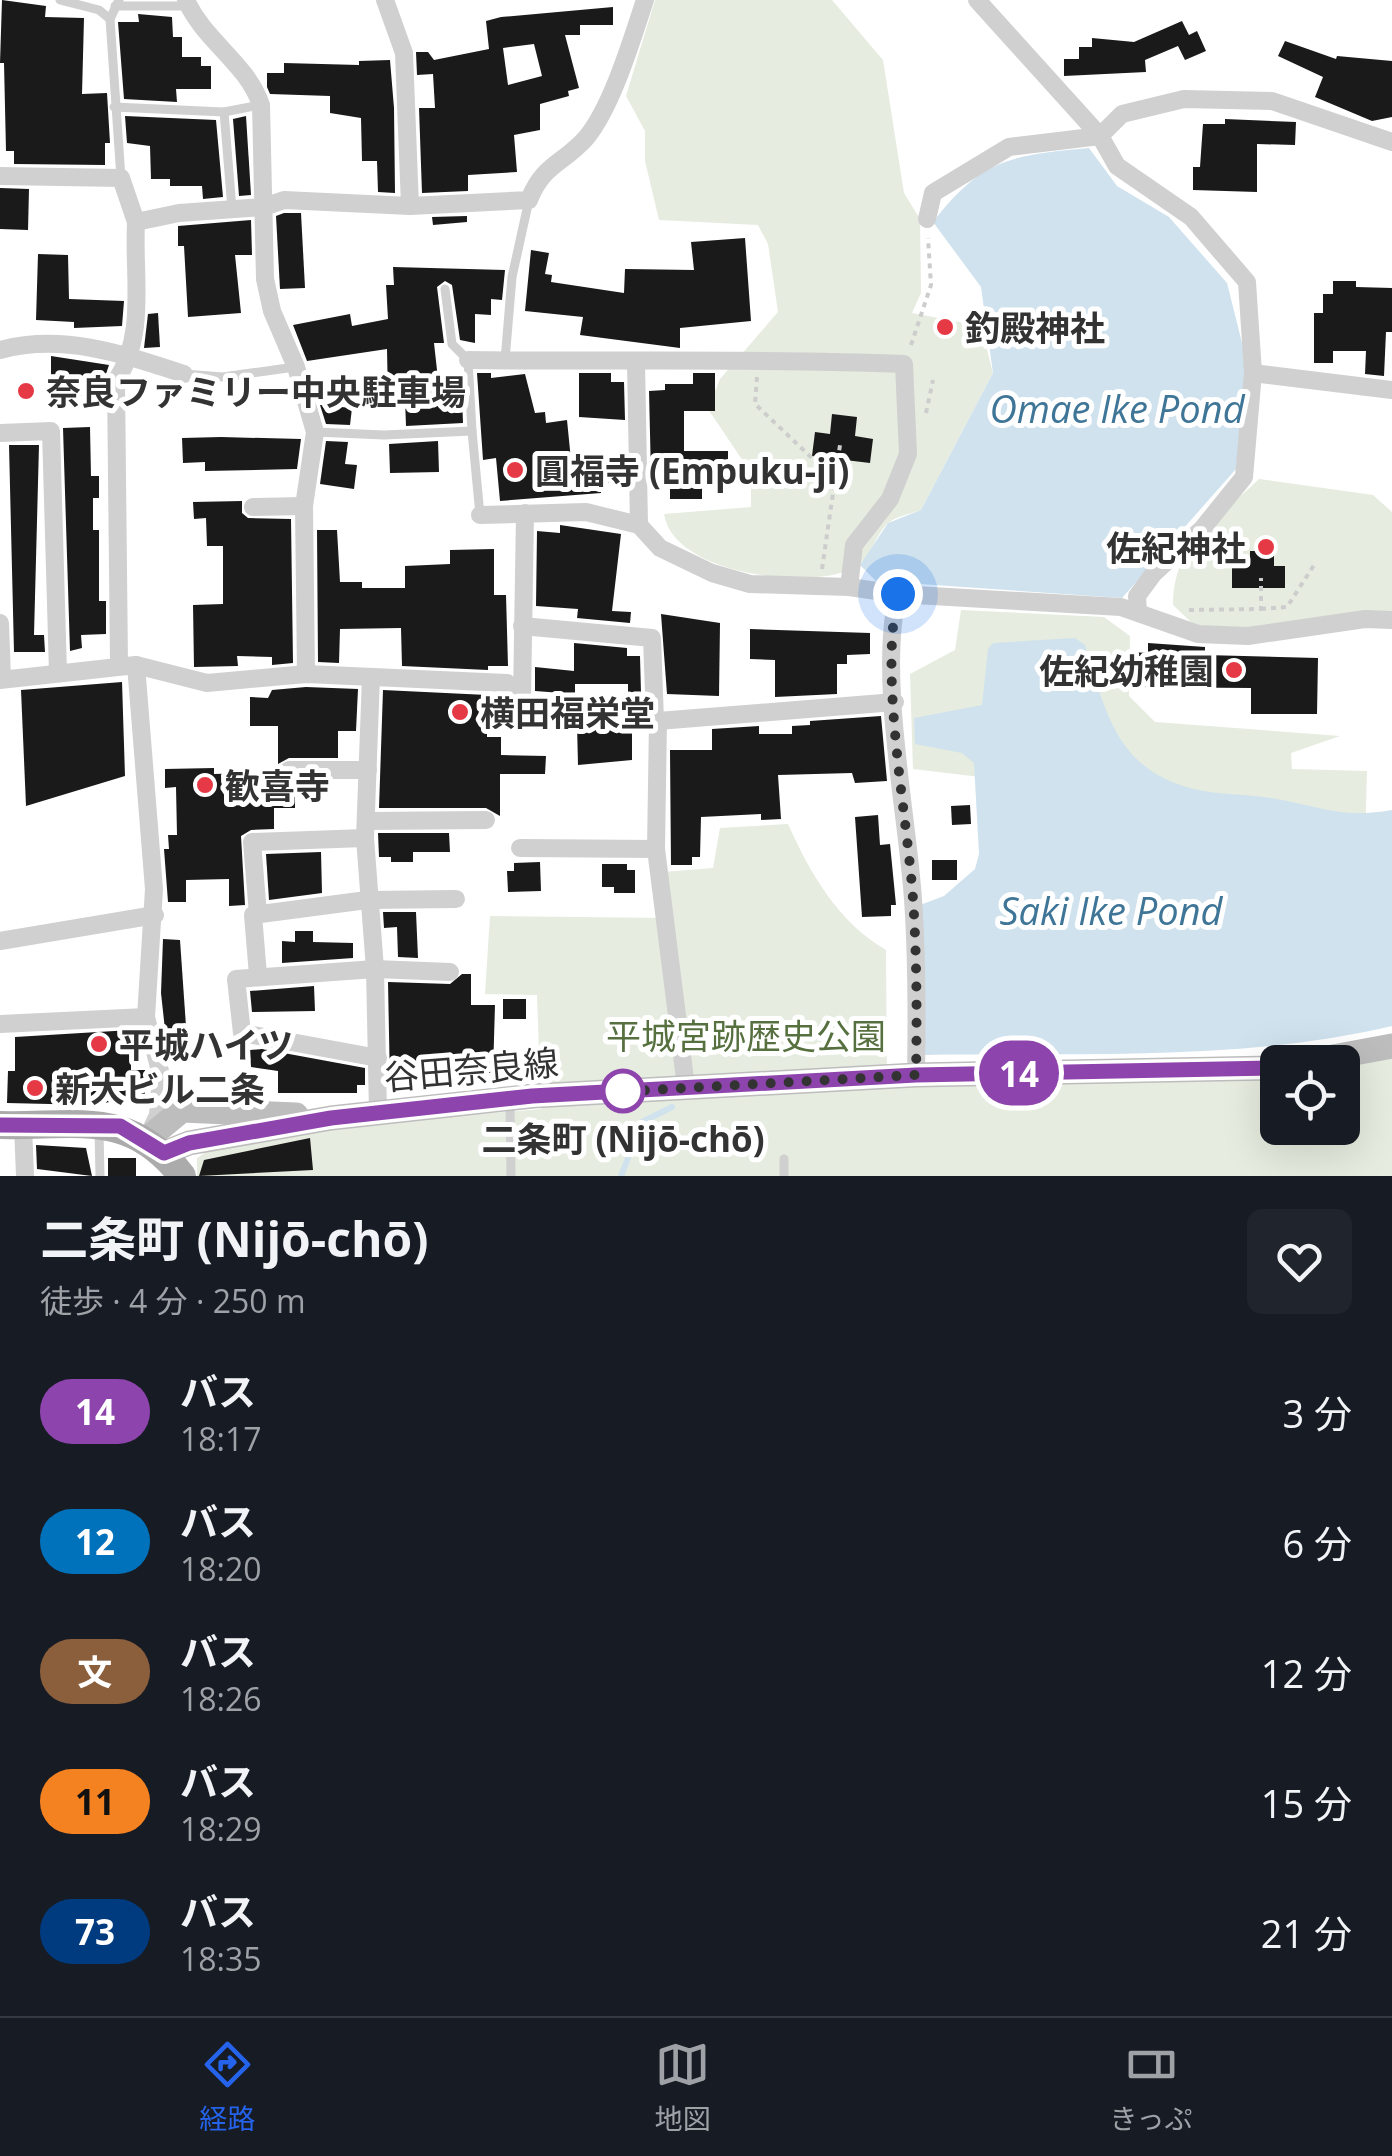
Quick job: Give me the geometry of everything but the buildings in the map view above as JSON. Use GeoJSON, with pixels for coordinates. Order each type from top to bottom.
{"type":"FeatureCollection","features":[{"type":"Feature","properties":{"kind":"main road"},"geometry":{"type":"LineString","coordinates":[[1360,1052],[1392,1046]]}},
{"type":"Feature","properties":{"kind":"main road","name":"谷田奈良線"},"geometry":{"type":"LineString","coordinates":[[156,1146],[182,1110],[331,1118],[686,1087],[916,1075],[1260,1068]]}},
{"type":"Feature","properties":{"kind":"main road"},"geometry":{"type":"LineString","coordinates":[[12,1126],[120,1126],[156,1146],[182,1176]]}},
{"type":"Feature","properties":{"kind":"street"},"geometry":{"type":"LineString","coordinates":[[385,0],[404,53],[410,206]]}},
{"type":"Feature","properties":{"kind":"street"},"geometry":{"type":"LineString","coordinates":[[136,222],[306,199],[410,206],[528,200],[539,174],[586,137],[626,57],[644,0]]}},
{"type":"Feature","properties":{"kind":"street"},"geometry":{"type":"LineString","coordinates":[[977,0],[1100,136],[1117,166],[1191,217],[1247,282],[1253,373],[1244,477],[1202,529],[1154,573],[1136,596],[1138,612]]}},
{"type":"Feature","properties":{"kind":"street"},"geometry":{"type":"LineString","coordinates":[[187,3],[196,24],[254,86],[262,105],[265,279],[272,311],[296,367],[315,432],[304,506],[306,674]]}},
{"type":"Feature","properties":{"kind":"street"},"geometry":{"type":"LineString","coordinates":[[927,219],[933,193],[1009,147],[1100,136],[1122,114],[1184,99],[1272,102],[1392,142]]}},
{"type":"Feature","properties":{"kind":"street"},"geometry":{"type":"LineString","coordinates":[[0,176],[121,178],[136,222],[136,335],[132,357],[116,381],[127,665],[154,915],[146,1017],[161,1075],[156,1146]]}},
{"type":"Feature","properties":{"kind":"street"},"geometry":{"type":"LineString","coordinates":[[0,350],[34,341],[132,357],[184,374]]}},
{"type":"Feature","properties":{"kind":"street"},"geometry":{"type":"LineString","coordinates":[[468,360],[636,362],[758,358],[904,364],[908,454],[890,499],[854,545],[850,586]]}},
{"type":"Feature","properties":{"kind":"street"},"geometry":{"type":"LineString","coordinates":[[636,362],[639,525]]}},
{"type":"Feature","properties":{"kind":"street"},"geometry":{"type":"LineString","coordinates":[[1253,373],[1306,376],[1392,390]]}},
{"type":"Feature","properties":{"kind":"street"},"geometry":{"type":"LineString","coordinates":[[0,433],[51,431],[58,673]]}},
{"type":"Feature","properties":{"kind":"street"},"geometry":{"type":"LineString","coordinates":[[254,507],[304,506]]}},
{"type":"Feature","properties":{"kind":"street"},"geometry":{"type":"LineString","coordinates":[[480,515],[586,512],[639,525],[660,548],[712,573],[750,584],[850,586],[898,594],[1083,602],[1138,612],[1198,634],[1248,636],[1365,619],[1392,620]]}},
{"type":"Feature","properties":{"kind":"street"},"geometry":{"type":"LineString","coordinates":[[522,698],[525,513]]}},
{"type":"Feature","properties":{"kind":"street"},"geometry":{"type":"LineString","coordinates":[[898,594],[894,613],[895,702],[913,900],[916,1075]]}},
{"type":"Feature","properties":{"kind":"street"},"geometry":{"type":"LineString","coordinates":[[0,623],[1,679],[127,665],[206,684],[306,674],[507,683],[526,703],[614,711],[656,721],[895,702]]}},
{"type":"Feature","properties":{"kind":"street"},"geometry":{"type":"LineString","coordinates":[[522,626],[652,638],[656,849],[686,1087]]}},
{"type":"Feature","properties":{"kind":"street"},"geometry":{"type":"LineString","coordinates":[[371,677],[367,900],[375,969],[378,1112]]}},
{"type":"Feature","properties":{"kind":"street"},"geometry":{"type":"LineString","coordinates":[[289,770],[368,770]]}},
{"type":"Feature","properties":{"kind":"street"},"geometry":{"type":"LineString","coordinates":[[258,914],[252,842],[486,820]]}},
{"type":"Feature","properties":{"kind":"street"},"geometry":{"type":"LineString","coordinates":[[520,848],[656,849]]}},
{"type":"Feature","properties":{"kind":"street"},"geometry":{"type":"LineString","coordinates":[[258,975],[253,914],[367,900],[456,899]]}},
{"type":"Feature","properties":{"kind":"street"},"geometry":{"type":"LineString","coordinates":[[0,941],[154,915]]}},
{"type":"Feature","properties":{"kind":"street"},"geometry":{"type":"LineString","coordinates":[[378,1058],[242,1033],[236,980],[258,975],[375,969],[450,972]]}},
{"type":"Feature","properties":{"kind":"street"},"geometry":{"type":"LineString","coordinates":[[0,1024],[146,1017]]}},
{"type":"Feature","properties":{"kind":"street"},"geometry":{"type":"LineString","coordinates":[[12,1126],[25,1176]]}},
{"type":"Feature","properties":{"kind":"lane"},"geometry":{"type":"LineString","coordinates":[[60,0],[99,10],[110,18]]}},
{"type":"Feature","properties":{"kind":"lane"},"geometry":{"type":"LineString","coordinates":[[121,178],[110,18],[117,3],[187,3]]}},
{"type":"Feature","properties":{"kind":"lane"},"geometry":{"type":"LineString","coordinates":[[114,106],[224,112],[262,105]]}},
{"type":"Feature","properties":{"kind":"lane"},"geometry":{"type":"LineString","coordinates":[[224,112],[232,209]]}},
{"type":"Feature","properties":{"kind":"lane"},"geometry":{"type":"LineString","coordinates":[[505,360],[512,277],[528,200]]}},
{"type":"Feature","properties":{"kind":"lane"},"geometry":{"type":"LineString","coordinates":[[446,289],[452,344],[468,360],[480,515]]}},
{"type":"Feature","properties":{"kind":"lane"},"geometry":{"type":"LineString","coordinates":[[184,374],[223,377],[296,367]]}},
{"type":"Feature","properties":{"kind":"lane"},"geometry":{"type":"LineString","coordinates":[[315,432],[384,435],[472,431]]}},
{"type":"Feature","properties":{"kind":"lane"},"geometry":{"type":"LineString","coordinates":[[509,1100],[511,1176]]}},
{"type":"Feature","properties":{"kind":"lane"},"geometry":{"type":"LineString","coordinates":[[99,1126],[100,1176]]}},
{"type":"Feature","properties":{"kind":"lane"},"geometry":{"type":"LineString","coordinates":[[784,1159],[784,1176]]}},
{"type":"Feature","properties":{"kind":"path"},"geometry":{"type":"LineString","coordinates":[[904,364],[931,285],[927,219]]}},
{"type":"Feature","properties":{"kind":"path"},"geometry":{"type":"LineString","coordinates":[[758,358],[755,404],[833,478]]}},
{"type":"Feature","properties":{"kind":"path"},"geometry":{"type":"LineString","coordinates":[[819,587],[840,445]]}},
{"type":"Feature","properties":{"kind":"path"},"geometry":{"type":"LineString","coordinates":[[1157,620],[1177,610],[1287,607],[1316,562]]}},
{"type":"Feature","properties":{"kind":"path"},"geometry":{"type":"LineString","coordinates":[[1260,578],[1262,608]]}},
{"type":"Feature","properties":{"kind":"green space"},"geometry":{"type":"Polygon","coordinates":[[[655,0],[832,0],[883,60],[904,193],[920,219],[921,293],[912,313],[981,326],[993,373],[921,510],[889,522],[864,560],[833,575],[776,577],[716,564],[691,551],[673,534],[664,514],[751,507],[751,473],[708,409],[720,379],[778,312],[768,244],[758,225],[659,220],[645,161],[645,131],[626,96],[655,0]]]}},
{"type":"Feature","properties":{"kind":"green space"},"geometry":{"type":"Polygon","coordinates":[[[1259,479],[1373,495],[1392,512],[1392,611],[1231,630],[1194,625],[1173,605],[1175,583],[1189,549],[1259,479]]]}},
{"type":"Feature","properties":{"kind":"green space"},"geometry":{"type":"Polygon","coordinates":[[[961,610],[1104,617],[1130,636],[1129,696],[1155,722],[1340,736],[1291,753],[1292,769],[1367,771],[1365,843],[997,779],[913,769],[910,674],[955,650],[961,610]]]}},
{"type":"Feature","properties":{"kind":"green space","name":"平城宮跡歴史公園"},"geometry":{"type":"Polygon","coordinates":[[[788,824],[827,895],[869,939],[886,950],[887,1086],[1260,1076],[1260,1145],[1360,1145],[1360,1061],[1392,1055],[1392,1176],[197,1176],[197,1158],[209,1150],[311,1128],[541,1109],[537,995],[485,994],[490,916],[669,918],[663,872],[713,868],[720,828],[788,824]]]}},
{"type":"Feature","properties":{"kind":"water","name":"Omae Ike Pond"},"geometry":{"type":"Polygon","coordinates":[[[1089,148],[1117,186],[1169,217],[1227,283],[1247,363],[1236,469],[1122,598],[876,581],[860,565],[888,523],[921,510],[993,373],[981,287],[933,222],[967,184],[984,172],[1019,158],[1089,148]]]}},
{"type":"Feature","properties":{"kind":"water","name":"Saki Ike Pond"},"geometry":{"type":"Polygon","coordinates":[[[1075,638],[1085,645],[1118,735],[1147,768],[1168,780],[1203,791],[1271,798],[1344,812],[1392,810],[1392,1026],[1218,1050],[924,1055],[920,905],[944,896],[975,869],[979,854],[974,763],[962,753],[915,744],[914,718],[982,705],[988,649],[993,643],[1075,638]]]}},
{"type":"Feature","properties":{"kind":"waterway"},"geometry":{"type":"LineString","coordinates":[[621,1176],[642,1122],[672,1107]]}},
{"type":"Feature","properties":{"kind":"bus line","name":"14"},"geometry":{"type":"LineString","coordinates":[[0,1125],[120,1126],[147,1139],[164,1153],[189,1143],[331,1118],[532,1096],[916,1075],[1260,1068]]}},
{"type":"Feature","properties":{"kind":"place","name":"釣殿神社"},"geometry":{"type":"Point","coordinates":[945,327]}},
{"type":"Feature","properties":{"kind":"place","name":"奈良ファミリー中央駐車場"},"geometry":{"type":"Point","coordinates":[26,391]}},
{"type":"Feature","properties":{"kind":"place","name":"圓福寺 (Empuku-ji)"},"geometry":{"type":"Point","coordinates":[515,470]}},
{"type":"Feature","properties":{"kind":"place","name":"佐紀神社"},"geometry":{"type":"Point","coordinates":[1266,547]}},
{"type":"Feature","properties":{"kind":"place","name":"佐紀幼稚園"},"geometry":{"type":"Point","coordinates":[1234,670]}},
{"type":"Feature","properties":{"kind":"place","name":"横田福栄堂"},"geometry":{"type":"Point","coordinates":[460,712]}},
{"type":"Feature","properties":{"kind":"place","name":"歓喜寺"},"geometry":{"type":"Point","coordinates":[205,785]}},
{"type":"Feature","properties":{"kind":"place","name":"平城ハイツ"},"geometry":{"type":"Point","coordinates":[99,1044]}},
{"type":"Feature","properties":{"kind":"place","name":"新大ビル二条"},"geometry":{"type":"Point","coordinates":[35,1088]}},
{"type":"Feature","properties":{"kind":"place","name":"二条町 (Nijō-chō)"},"geometry":{"type":"Point","coordinates":[623,1091]}},
{"type":"Feature","properties":{"kind":"route"},"geometry":{"type":"LineString","coordinates":[[623,1091],[616,1092],[916,1075],[913,900],[895,702],[894,613],[898,594]]}}]}
